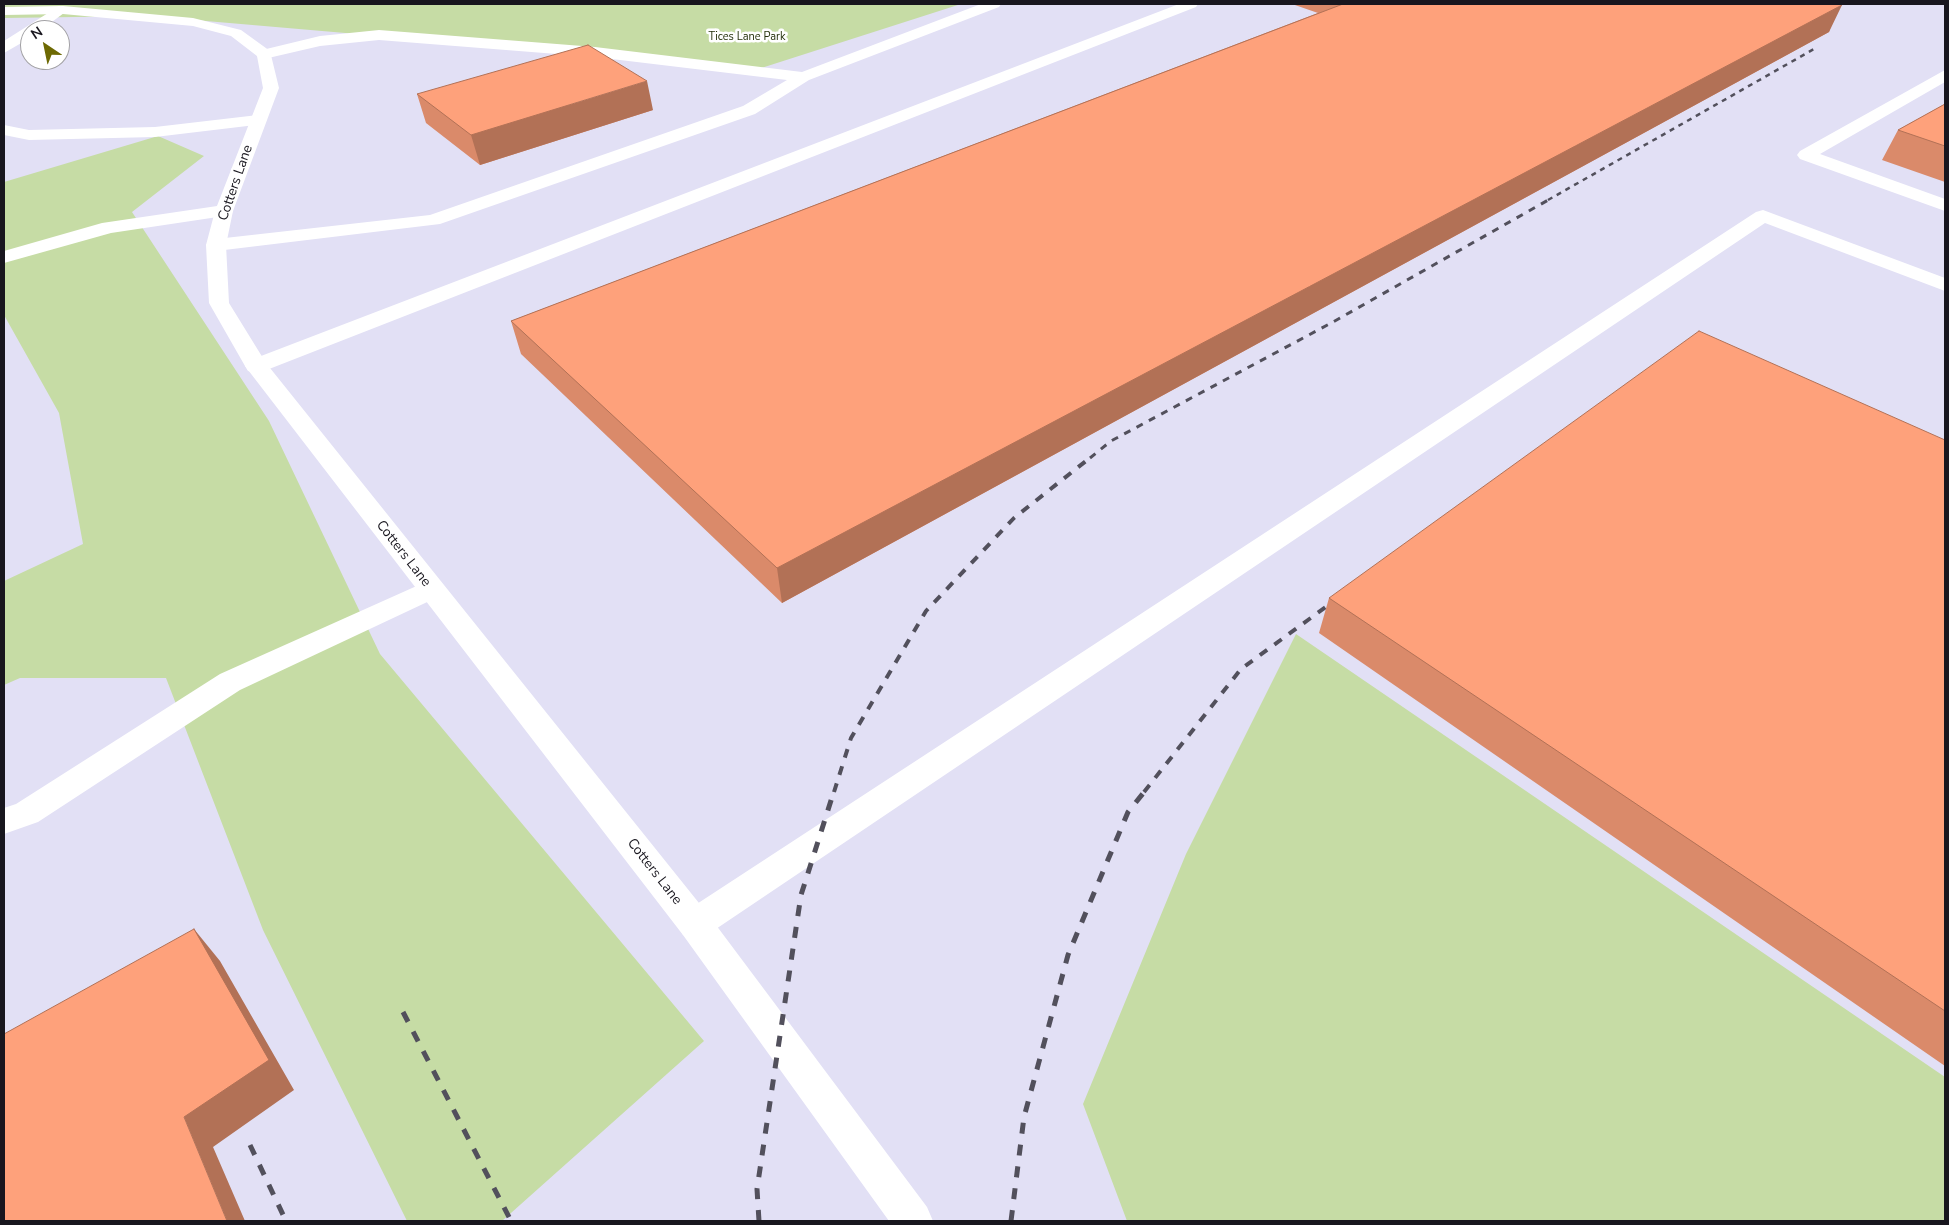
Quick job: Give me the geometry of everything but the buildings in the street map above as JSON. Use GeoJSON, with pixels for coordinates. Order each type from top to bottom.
{"type":"FeatureCollection","features":[{"type":"Feature","properties":{"kind":"street"},"geometry":{"type":"LineString","coordinates":[[216,245],[433,220],[749,110],[803,78],[994,4]]}},
{"type":"Feature","properties":{"kind":"street"},"geometry":{"type":"LineString","coordinates":[[256,366],[1191,4]]}},
{"type":"Feature","properties":{"kind":"street"},"geometry":{"type":"LineString","coordinates":[[4,11],[59,10],[193,22],[236,32],[264,54],[320,41],[379,35],[595,52],[803,78]]}},
{"type":"Feature","properties":{"kind":"street"},"geometry":{"type":"LineString","coordinates":[[44,20],[59,10]]}},
{"type":"Feature","properties":{"kind":"street"},"geometry":{"type":"LineString","coordinates":[[4,48],[20,37]]}},
{"type":"Feature","properties":{"kind":"street","name":"Cotters Lane"},"geometry":{"type":"LineString","coordinates":[[264,54],[271,88],[224,211],[216,245],[219,303],[256,366],[695,924],[913,1221]]}},
{"type":"Feature","properties":{"kind":"street"},"geometry":{"type":"LineString","coordinates":[[1945,75],[1806,155],[1945,205]]}},
{"type":"Feature","properties":{"kind":"street"},"geometry":{"type":"LineString","coordinates":[[4,130],[28,135],[154,132],[258,120]]}},
{"type":"Feature","properties":{"kind":"street"},"geometry":{"type":"LineString","coordinates":[[4,257],[109,227],[224,211]]}},
{"type":"Feature","properties":{"kind":"street"},"geometry":{"type":"LineString","coordinates":[[695,924],[1763,216],[1945,285]]}},
{"type":"Feature","properties":{"kind":"street"},"geometry":{"type":"LineString","coordinates":[[4,821],[27,813],[230,682],[430,589]]}},
{"type":"Feature","properties":{"kind":"green space","name":"Tices Lane Park"},"geometry":{"type":"Polygon","coordinates":[[[4,4],[961,4],[752,71],[647,59],[148,16],[4,18],[4,4]]]}},
{"type":"Feature","properties":{"kind":"green space"},"geometry":{"type":"Polygon","coordinates":[[[158,136],[204,156],[132,212],[269,421],[380,654],[704,1041],[502,1221],[407,1221],[263,930],[166,678],[20,678],[4,685],[4,581],[83,544],[59,413],[4,315],[4,182],[158,136]]]}},
{"type":"Feature","properties":{"kind":"green space"},"geometry":{"type":"Polygon","coordinates":[[[1296,634],[1945,1077],[1945,1221],[1127,1221],[1083,1104],[1186,854],[1296,634]]]}},
{"type":"Feature","properties":{"kind":"railway"},"geometry":{"type":"LineString","coordinates":[[1548,200],[1814,49]]}},
{"type":"Feature","properties":{"kind":"railway"},"geometry":{"type":"LineString","coordinates":[[1090,458],[1111,441],[1333,322],[1550,199]]}},
{"type":"Feature","properties":{"kind":"railway"},"geometry":{"type":"LineString","coordinates":[[834,792],[851,738],[926,611],[1014,518],[1091,457]]}},
{"type":"Feature","properties":{"kind":"railway"},"geometry":{"type":"LineString","coordinates":[[1144,792],[1241,669],[1338,598]]}},
{"type":"Feature","properties":{"kind":"railway"},"geometry":{"type":"LineString","coordinates":[[759,1221],[757,1189],[801,895],[834,791]]}},
{"type":"Feature","properties":{"kind":"railway"},"geometry":{"type":"LineString","coordinates":[[1011,1221],[1024,1117],[1068,955],[1128,812],[1145,791]]}},
{"type":"Feature","properties":{"kind":"railway"},"geometry":{"type":"LineString","coordinates":[[403,1012],[511,1221]]}},
{"type":"Feature","properties":{"kind":"railway"},"geometry":{"type":"LineString","coordinates":[[250,1145],[286,1221]]}}]}
